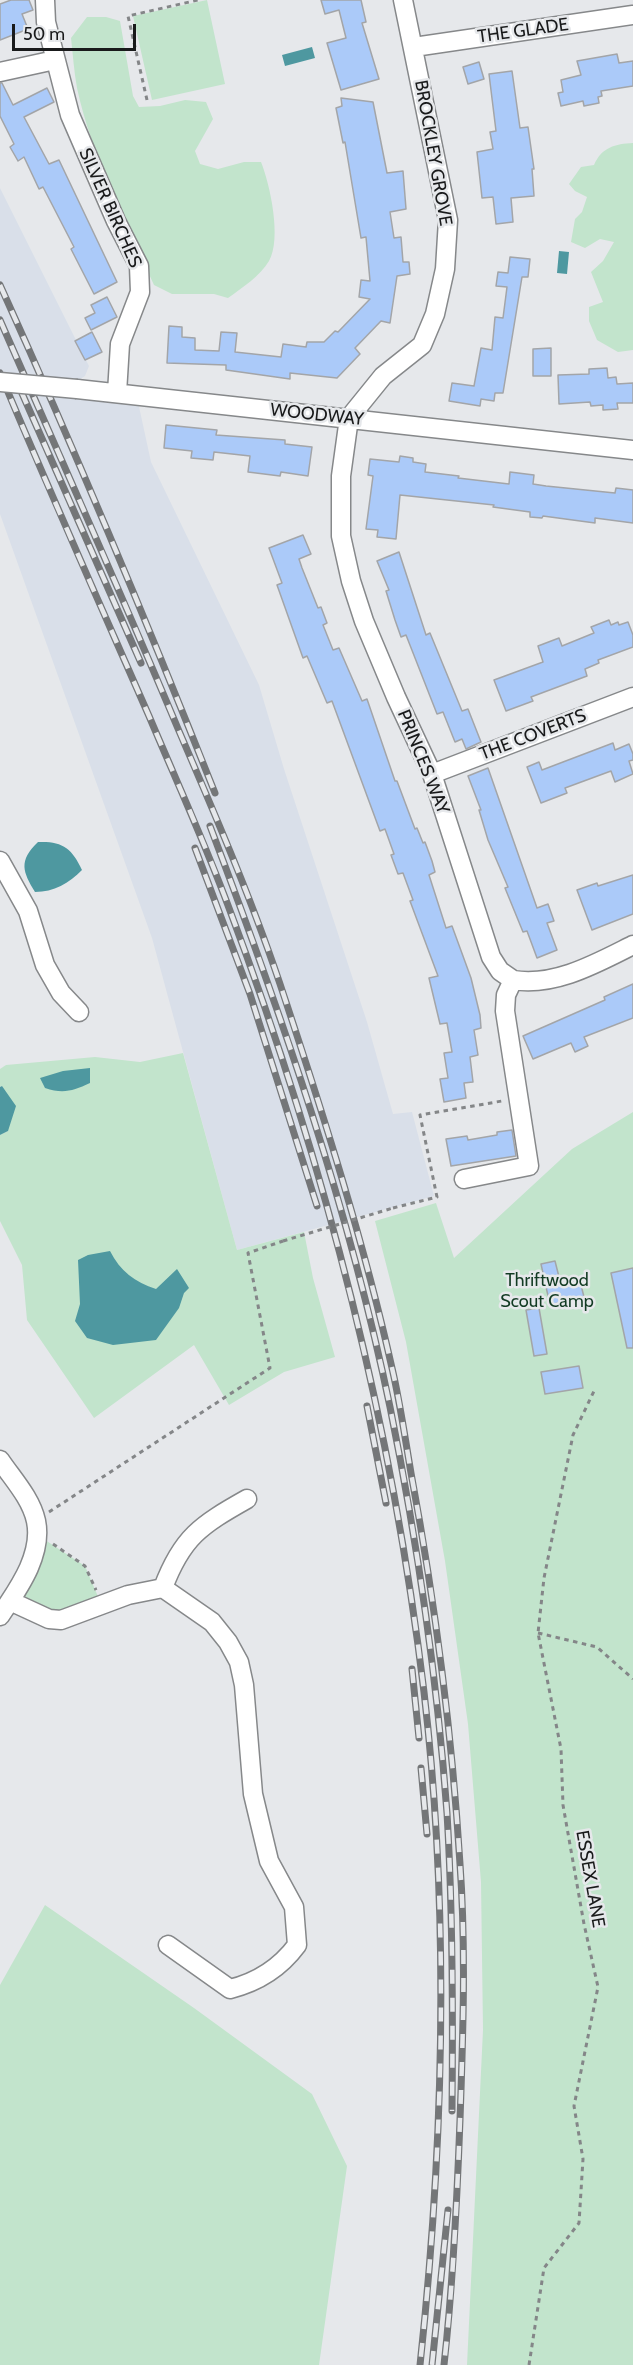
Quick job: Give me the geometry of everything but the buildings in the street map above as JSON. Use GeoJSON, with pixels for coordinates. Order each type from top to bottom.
{"type":"FeatureCollection","features":[{"type":"Feature","properties":{"kind":"street","name":"SILVER BIRCHES"},"geometry":{"type":"LineString","coordinates":[[45,0],[46,22],[70,116],[116,221],[139,266],[140,292],[120,344],[117,393]]}},
{"type":"Feature","properties":{"kind":"street","name":"BROCKLEY GROVE"},"geometry":{"type":"LineString","coordinates":[[349,418],[383,376],[422,345],[435,314],[445,269],[448,220],[403,0]]}},
{"type":"Feature","properties":{"kind":"street","name":"THE GLADE"},"geometry":{"type":"LineString","coordinates":[[414,47],[633,15]]}},
{"type":"Feature","properties":{"kind":"street"},"geometry":{"type":"LineString","coordinates":[[5,71],[55,60]]}},
{"type":"Feature","properties":{"kind":"street","name":"WOODWAY"},"geometry":{"type":"LineString","coordinates":[[0,382],[633,450]]}},
{"type":"Feature","properties":{"kind":"street","name":"PRINCES WAY"},"geometry":{"type":"LineString","coordinates":[[349,418],[341,476],[341,536],[351,581],[364,621],[432,774],[492,957],[500,971],[513,980]]}},
{"type":"Feature","properties":{"kind":"street","name":"THE COVERTS"},"geometry":{"type":"LineString","coordinates":[[432,774],[633,697]]}},
{"type":"Feature","properties":{"kind":"street"},"geometry":{"type":"LineString","coordinates":[[0,861],[28,911],[45,965],[62,993],[79,1012]]}},
{"type":"Feature","properties":{"kind":"street"},"geometry":{"type":"LineString","coordinates":[[464,1179],[529,1166],[505,1011],[506,995],[513,980],[526,982],[576,971],[633,945]]}},
{"type":"Feature","properties":{"kind":"street"},"geometry":{"type":"LineString","coordinates":[[0,1460],[24,1495],[36,1521],[37,1540],[33,1556],[5,1609],[61,1620],[128,1595],[163,1588],[212,1622],[228,1642],[239,1662],[244,1685],[253,1794],[269,1861],[294,1907],[298,1931],[297,1945],[287,1959],[248,1984],[230,1989],[168,1945]]}},
{"type":"Feature","properties":{"kind":"street"},"geometry":{"type":"LineString","coordinates":[[163,1588],[172,1563],[186,1542],[212,1519],[247,1499]]}},
{"type":"Feature","properties":{"kind":"path"},"geometry":{"type":"LineString","coordinates":[[147,100],[128,16],[198,0]]}},
{"type":"Feature","properties":{"kind":"path"},"geometry":{"type":"LineString","coordinates":[[36,1521],[270,1368],[248,1253],[393,1208],[437,1197],[420,1115],[518,1099]]}},
{"type":"Feature","properties":{"kind":"path","name":"ESSEX LANE"},"geometry":{"type":"LineString","coordinates":[[529,2365],[544,2268],[579,2223],[583,2159],[574,2106],[598,1987],[584,1924],[563,1805],[561,1749],[538,1633],[544,1578],[573,1435],[594,1391]]}},
{"type":"Feature","properties":{"kind":"path"},"geometry":{"type":"LineString","coordinates":[[37,1540],[42,1538],[86,1566],[102,1606]]}},
{"type":"Feature","properties":{"kind":"path"},"geometry":{"type":"LineString","coordinates":[[538,1633],[597,1647],[633,1679]]}},
{"type":"Feature","properties":{"kind":"shaded area"},"geometry":{"type":"Polygon","coordinates":[[[0,188],[89,366],[85,376],[74,383],[0,375],[0,188]]]}},
{"type":"Feature","properties":{"kind":"shaded area"},"geometry":{"type":"Polygon","coordinates":[[[0,387],[138,402],[151,462],[259,685],[284,769],[367,1022],[393,1114],[412,1112],[434,1196],[237,1250],[152,938],[0,514],[0,387]]]}},
{"type":"Feature","properties":{"kind":"green space"},"geometry":{"type":"Polygon","coordinates":[[[207,0],[225,84],[152,100],[133,16],[207,0]]]}},
{"type":"Feature","properties":{"kind":"green space"},"geometry":{"type":"Polygon","coordinates":[[[87,17],[106,17],[120,21],[133,96],[139,107],[160,106],[185,100],[206,102],[213,119],[195,151],[200,164],[218,169],[244,162],[261,162],[268,184],[275,226],[273,251],[261,272],[228,298],[214,294],[172,294],[154,285],[121,213],[83,114],[74,70],[71,38],[87,17]]]}},
{"type":"Feature","properties":{"kind":"green space"},"geometry":{"type":"Polygon","coordinates":[[[633,143],[633,350],[618,352],[597,340],[589,321],[589,307],[603,302],[591,272],[603,261],[614,242],[600,239],[585,248],[571,242],[575,219],[582,212],[587,197],[575,191],[569,184],[581,167],[594,165],[605,150],[620,144],[633,143]]]}},
{"type":"Feature","properties":{"kind":"green space"},"geometry":{"type":"Polygon","coordinates":[[[183,1053],[237,1250],[304,1232],[313,1278],[335,1357],[284,1372],[229,1405],[194,1345],[94,1418],[27,1320],[22,1265],[0,1221],[0,1135],[8,1131],[2,1086],[0,1087],[0,1069],[6,1065],[95,1057],[140,1062],[183,1053]]]}},
{"type":"Feature","properties":{"kind":"green space","name":"Thriftwood Scout Camp"},"geometry":{"type":"Polygon","coordinates":[[[633,1112],[633,2365],[467,2365],[483,2030],[481,1882],[468,1724],[445,1561],[406,1342],[375,1221],[436,1203],[454,1258],[572,1149],[633,1112]]]}},
{"type":"Feature","properties":{"kind":"green space"},"geometry":{"type":"Polygon","coordinates":[[[42,1538],[85,1566],[102,1606],[74,1617],[10,1601],[42,1538]]]}},
{"type":"Feature","properties":{"kind":"green space"},"geometry":{"type":"Polygon","coordinates":[[[45,1905],[194,2008],[312,2094],[347,2166],[319,2365],[0,2365],[0,1985],[45,1905]]]}},
{"type":"Feature","properties":{"kind":"water"},"geometry":{"type":"Polygon","coordinates":[[[312,47],[315,58],[285,66],[282,55],[312,47]]]}},
{"type":"Feature","properties":{"kind":"water"},"geometry":{"type":"Polygon","coordinates":[[[559,251],[569,252],[567,274],[557,273],[559,251]]]}},
{"type":"Feature","properties":{"kind":"water"},"geometry":{"type":"Polygon","coordinates":[[[38,842],[54,843],[65,847],[74,856],[82,870],[61,886],[35,892],[24,867],[27,855],[38,842]]]}},
{"type":"Feature","properties":{"kind":"water"},"geometry":{"type":"Polygon","coordinates":[[[90,1068],[90,1083],[68,1091],[45,1088],[40,1078],[63,1071],[90,1068]]]}},
{"type":"Feature","properties":{"kind":"water"},"geometry":{"type":"Polygon","coordinates":[[[2,1086],[16,1106],[8,1131],[0,1135],[0,1087],[2,1086]]]}},
{"type":"Feature","properties":{"kind":"water"},"geometry":{"type":"Polygon","coordinates":[[[110,1251],[123,1270],[141,1283],[156,1289],[177,1269],[189,1288],[184,1293],[179,1308],[156,1340],[113,1345],[87,1338],[75,1321],[80,1304],[78,1260],[88,1255],[110,1251]]]}},
{"type":"Feature","properties":{"kind":"railway"},"geometry":{"type":"LineString","coordinates":[[0,285],[110,538],[215,793]]}},
{"type":"Feature","properties":{"kind":"railway"},"geometry":{"type":"LineString","coordinates":[[0,320],[157,679],[261,931],[300,1044],[343,1182],[395,1381],[428,1570],[442,1668],[457,1815],[462,1896],[463,1992],[460,2120],[454,2243],[444,2365]]}},
{"type":"Feature","properties":{"kind":"railway"},"geometry":{"type":"LineString","coordinates":[[0,373],[149,716],[229,908],[295,1099],[324,1196],[373,1393],[393,1492],[424,1692],[438,1860],[441,2028],[439,2113],[420,2365]]}},
{"type":"Feature","properties":{"kind":"railway"},"geometry":{"type":"LineString","coordinates":[[21,391],[141,663]]}},
{"type":"Feature","properties":{"kind":"railway"},"geometry":{"type":"LineString","coordinates":[[210,826],[288,1041],[334,1186],[355,1259],[400,1457],[432,1660],[443,1762],[452,1962],[452,2111]]}},
{"type":"Feature","properties":{"kind":"railway"},"geometry":{"type":"LineString","coordinates":[[195,848],[250,994],[317,1206]]}},
{"type":"Feature","properties":{"kind":"railway"},"geometry":{"type":"LineString","coordinates":[[367,1406],[386,1503]]}},
{"type":"Feature","properties":{"kind":"railway"},"geometry":{"type":"LineString","coordinates":[[412,1669],[419,1738]]}},
{"type":"Feature","properties":{"kind":"railway"},"geometry":{"type":"LineString","coordinates":[[421,1768],[427,1834]]}},
{"type":"Feature","properties":{"kind":"railway"},"geometry":{"type":"LineString","coordinates":[[432,2365],[448,2210]]}}]}
